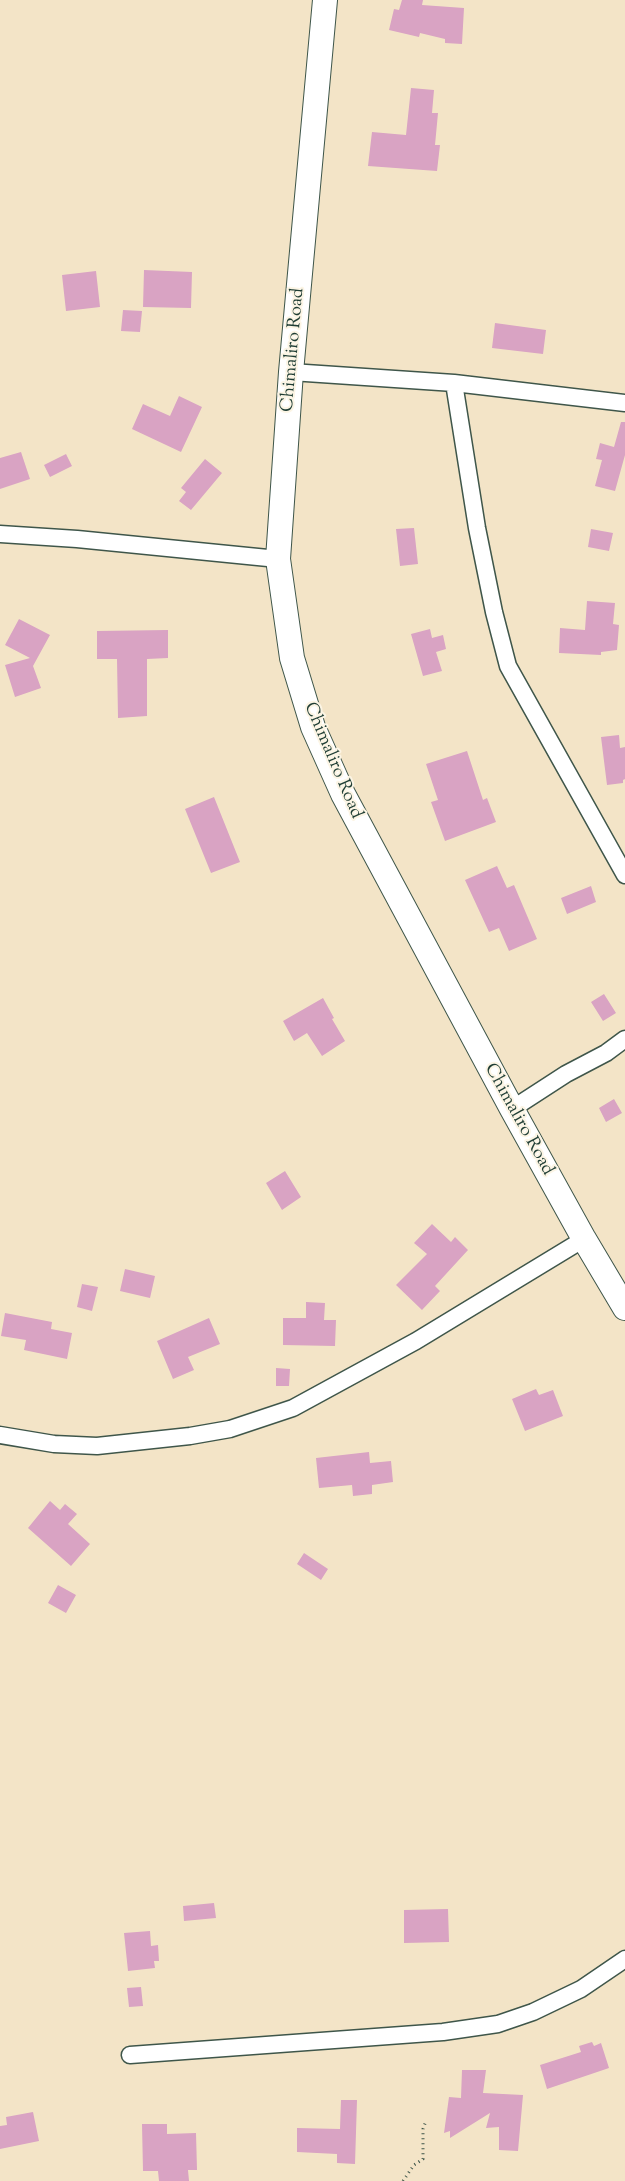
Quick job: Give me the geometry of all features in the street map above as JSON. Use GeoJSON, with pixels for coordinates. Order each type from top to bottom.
{"type":"FeatureCollection","features":[{"type":"Feature","properties":{"kind":"street","name":"Chimaliro Road"},"geometry":{"type":"LineString","coordinates":[[325,0],[291,372],[278,559],[292,658],[313,727],[343,794],[512,1109],[584,1239],[625,1308]]}},
{"type":"Feature","properties":{"kind":"street"},"geometry":{"type":"LineString","coordinates":[[291,372],[454,383],[625,403]]}},
{"type":"Feature","properties":{"kind":"street"},"geometry":{"type":"LineString","coordinates":[[454,383],[477,528],[494,612],[508,666],[625,875]]}},
{"type":"Feature","properties":{"kind":"street"},"geometry":{"type":"LineString","coordinates":[[0,534],[76,539],[278,559]]}},
{"type":"Feature","properties":{"kind":"street"},"geometry":{"type":"LineString","coordinates":[[512,1109],[566,1074],[606,1053],[625,1039]]}},
{"type":"Feature","properties":{"kind":"street"},"geometry":{"type":"LineString","coordinates":[[0,1435],[54,1444],[97,1446],[190,1436],[230,1429],[294,1408],[416,1341],[584,1239]]}},
{"type":"Feature","properties":{"kind":"street"},"geometry":{"type":"LineString","coordinates":[[130,2055],[443,2032],[498,2024],[533,2012],[581,1989],[625,1960]]}},
{"type":"Feature","properties":{"kind":"path"},"geometry":{"type":"LineString","coordinates":[[402,2181],[414,2165],[423,2159],[423,2128],[426,2121]]}},
{"type":"Feature","properties":{"kind":"building"},"geometry":{"type":"Polygon","coordinates":[[[402,0],[423,0],[422,5],[464,8],[462,44],[445,43],[445,39],[420,33],[419,37],[389,30],[394,9],[399,10],[402,0]]]}},
{"type":"Feature","properties":{"kind":"building"},"geometry":{"type":"Polygon","coordinates":[[[411,88],[434,90],[432,113],[438,113],[435,145],[440,145],[437,171],[368,166],[372,132],[406,135],[411,88]]]}},
{"type":"Feature","properties":{"kind":"building"},"geometry":{"type":"Polygon","coordinates":[[[144,270],[192,272],[191,308],[143,307],[144,270]]]}},
{"type":"Feature","properties":{"kind":"building"},"geometry":{"type":"Polygon","coordinates":[[[96,271],[100,307],[66,311],[62,275],[96,271]]]}},
{"type":"Feature","properties":{"kind":"building"},"geometry":{"type":"Polygon","coordinates":[[[123,310],[142,311],[140,332],[121,331],[123,310]]]}},
{"type":"Feature","properties":{"kind":"building"},"geometry":{"type":"Polygon","coordinates":[[[495,323],[546,330],[543,354],[492,348],[495,323]]]}},
{"type":"Feature","properties":{"kind":"building"},"geometry":{"type":"Polygon","coordinates":[[[179,396],[202,407],[181,452],[132,429],[143,404],[170,416],[179,396]]]}},
{"type":"Feature","properties":{"kind":"building"},"geometry":{"type":"Polygon","coordinates":[[[621,422],[625,422],[625,455],[615,491],[595,486],[602,460],[596,459],[600,443],[614,447],[621,422]]]}},
{"type":"Feature","properties":{"kind":"building"},"geometry":{"type":"Polygon","coordinates":[[[21,452],[30,479],[0,489],[0,458],[21,452]]]}},
{"type":"Feature","properties":{"kind":"building"},"geometry":{"type":"Polygon","coordinates":[[[66,454],[72,466],[50,477],[44,465],[66,454]]]}},
{"type":"Feature","properties":{"kind":"building"},"geometry":{"type":"Polygon","coordinates":[[[205,459],[222,473],[191,510],[179,501],[186,492],[181,488],[205,459]]]}},
{"type":"Feature","properties":{"kind":"building"},"geometry":{"type":"Polygon","coordinates":[[[414,528],[418,564],[400,566],[396,529],[414,528]]]}},
{"type":"Feature","properties":{"kind":"building"},"geometry":{"type":"Polygon","coordinates":[[[591,529],[613,533],[609,551],[588,547],[591,529]]]}},
{"type":"Feature","properties":{"kind":"building"},"geometry":{"type":"Polygon","coordinates":[[[587,601],[615,603],[613,624],[619,625],[617,650],[601,652],[601,655],[559,653],[560,628],[585,630],[587,601]]]}},
{"type":"Feature","properties":{"kind":"building"},"geometry":{"type":"Polygon","coordinates":[[[19,619],[50,635],[33,666],[41,688],[15,697],[5,665],[30,658],[5,645],[19,619]]]}},
{"type":"Feature","properties":{"kind":"building"},"geometry":{"type":"Polygon","coordinates":[[[430,629],[432,638],[443,635],[446,649],[436,652],[442,671],[423,676],[411,634],[430,629]]]}},
{"type":"Feature","properties":{"kind":"building"},"geometry":{"type":"Polygon","coordinates":[[[168,630],[168,658],[147,659],[147,716],[118,718],[117,659],[97,659],[97,631],[168,630]]]}},
{"type":"Feature","properties":{"kind":"building"},"geometry":{"type":"Polygon","coordinates":[[[619,735],[620,748],[625,747],[625,779],[623,783],[607,785],[601,737],[619,735]]]}},
{"type":"Feature","properties":{"kind":"building"},"geometry":{"type":"Polygon","coordinates":[[[467,751],[483,800],[487,798],[496,822],[445,841],[431,802],[438,800],[426,764],[467,751]]]}},
{"type":"Feature","properties":{"kind":"building"},"geometry":{"type":"Polygon","coordinates":[[[214,797],[240,862],[211,873],[185,809],[214,797]]]}},
{"type":"Feature","properties":{"kind":"building"},"geometry":{"type":"Polygon","coordinates":[[[497,866],[507,888],[514,885],[537,939],[509,951],[499,928],[489,932],[465,880],[497,866]]]}},
{"type":"Feature","properties":{"kind":"building"},"geometry":{"type":"Polygon","coordinates":[[[591,886],[596,902],[567,914],[561,898],[591,886]]]}},
{"type":"Feature","properties":{"kind":"building"},"geometry":{"type":"Polygon","coordinates":[[[604,994],[616,1013],[603,1021],[591,1002],[604,994]]]}},
{"type":"Feature","properties":{"kind":"building"},"geometry":{"type":"Polygon","coordinates":[[[323,998],[334,1018],[332,1019],[345,1041],[322,1056],[307,1033],[294,1041],[283,1021],[323,998]]]}},
{"type":"Feature","properties":{"kind":"building"},"geometry":{"type":"Polygon","coordinates":[[[614,1099],[622,1113],[606,1122],[599,1108],[614,1099]]]}},
{"type":"Feature","properties":{"kind":"building"},"geometry":{"type":"Polygon","coordinates":[[[285,1171],[301,1197],[282,1210],[266,1183],[285,1171]]]}},
{"type":"Feature","properties":{"kind":"building"},"geometry":{"type":"Polygon","coordinates":[[[432,1224],[451,1242],[455,1237],[468,1250],[435,1286],[440,1291],[422,1310],[396,1285],[427,1254],[414,1243],[432,1224]]]}},
{"type":"Feature","properties":{"kind":"building"},"geometry":{"type":"Polygon","coordinates":[[[125,1269],[155,1276],[150,1298],[120,1291],[125,1269]]]}},
{"type":"Feature","properties":{"kind":"building"},"geometry":{"type":"Polygon","coordinates":[[[82,1284],[98,1287],[92,1311],[77,1307],[82,1284]]]}},
{"type":"Feature","properties":{"kind":"building"},"geometry":{"type":"Polygon","coordinates":[[[306,1302],[325,1303],[324,1320],[336,1320],[335,1346],[283,1345],[283,1318],[306,1318],[306,1302]]]}},
{"type":"Feature","properties":{"kind":"building"},"geometry":{"type":"Polygon","coordinates":[[[5,1313],[52,1322],[51,1329],[72,1333],[67,1359],[24,1350],[26,1340],[1,1336],[5,1313]]]}},
{"type":"Feature","properties":{"kind":"building"},"geometry":{"type":"Polygon","coordinates":[[[209,1318],[220,1344],[188,1357],[194,1370],[173,1379],[157,1341],[209,1318]]]}},
{"type":"Feature","properties":{"kind":"building"},"geometry":{"type":"Polygon","coordinates":[[[276,1368],[290,1369],[289,1386],[276,1386],[276,1368]]]}},
{"type":"Feature","properties":{"kind":"building"},"geometry":{"type":"Polygon","coordinates":[[[536,1389],[539,1395],[553,1390],[563,1416],[525,1431],[512,1399],[536,1389]]]}},
{"type":"Feature","properties":{"kind":"building"},"geometry":{"type":"Polygon","coordinates":[[[369,1452],[370,1463],[391,1461],[393,1482],[372,1485],[372,1494],[353,1496],[352,1485],[319,1488],[316,1458],[369,1452]]]}},
{"type":"Feature","properties":{"kind":"building"},"geometry":{"type":"Polygon","coordinates":[[[50,1501],[60,1510],[65,1504],[77,1514],[68,1524],[90,1544],[71,1566],[28,1528],[50,1501]]]}},
{"type":"Feature","properties":{"kind":"building"},"geometry":{"type":"Polygon","coordinates":[[[304,1553],[328,1569],[321,1580],[297,1564],[304,1553]]]}},
{"type":"Feature","properties":{"kind":"building"},"geometry":{"type":"Polygon","coordinates":[[[58,1585],[76,1595],[66,1613],[48,1603],[58,1585]]]}},
{"type":"Feature","properties":{"kind":"building"},"geometry":{"type":"Polygon","coordinates":[[[214,1903],[216,1918],[184,1921],[183,1906],[214,1903]]]}},
{"type":"Feature","properties":{"kind":"building"},"geometry":{"type":"Polygon","coordinates":[[[448,1909],[449,1942],[404,1943],[404,1910],[448,1909]]]}},
{"type":"Feature","properties":{"kind":"building"},"geometry":{"type":"Polygon","coordinates":[[[150,1931],[151,1946],[158,1945],[159,1961],[154,1961],[155,1968],[128,1971],[124,1933],[150,1931]]]}},
{"type":"Feature","properties":{"kind":"building"},"geometry":{"type":"Polygon","coordinates":[[[141,1987],[143,2006],[129,2007],[127,1988],[141,1987]]]}},
{"type":"Feature","properties":{"kind":"building"},"geometry":{"type":"Polygon","coordinates":[[[592,2042],[594,2046],[601,2043],[609,2068],[547,2089],[540,2065],[581,2052],[579,2046],[592,2042]]]}},
{"type":"Feature","properties":{"kind":"building"},"geometry":{"type":"Polygon","coordinates":[[[462,2070],[486,2070],[483,2093],[523,2095],[518,2151],[499,2150],[499,2127],[486,2128],[490,2113],[450,2138],[450,2131],[444,2133],[449,2097],[461,2098],[462,2070]]]}},
{"type":"Feature","properties":{"kind":"building"},"geometry":{"type":"Polygon","coordinates":[[[341,2100],[357,2100],[355,2164],[337,2163],[337,2154],[297,2152],[297,2128],[340,2129],[341,2100]]]}},
{"type":"Feature","properties":{"kind":"building"},"geometry":{"type":"Polygon","coordinates":[[[33,2112],[39,2141],[0,2149],[0,2126],[7,2125],[6,2117],[33,2112]]]}},
{"type":"Feature","properties":{"kind":"building"},"geometry":{"type":"Polygon","coordinates":[[[142,2124],[167,2124],[167,2134],[196,2133],[197,2170],[188,2170],[189,2181],[159,2181],[158,2171],[143,2171],[142,2124]]]}}]}
